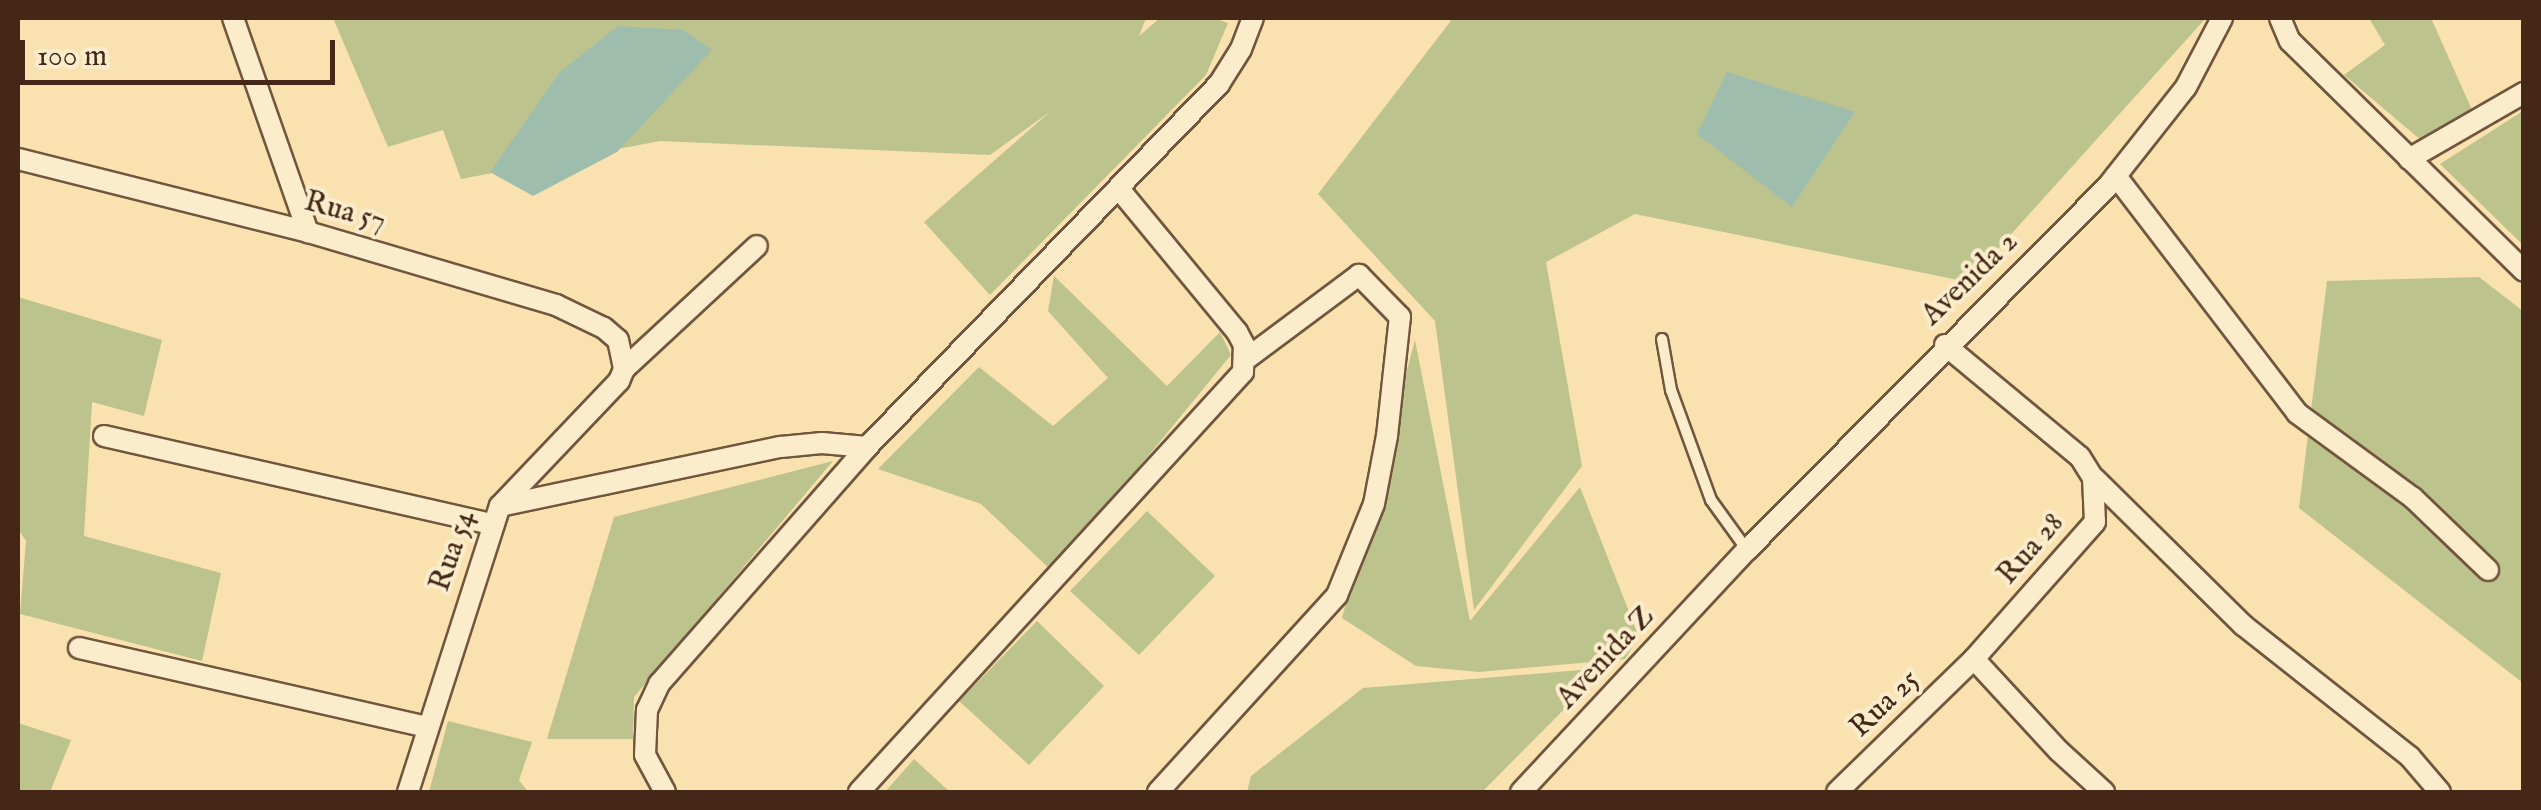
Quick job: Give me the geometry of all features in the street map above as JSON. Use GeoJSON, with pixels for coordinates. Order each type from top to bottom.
{"type":"FeatureCollection","features":[{"type":"Feature","properties":{"kind":"street"},"geometry":{"type":"LineString","coordinates":[[233,18],[308,232]]}},
{"type":"Feature","properties":{"kind":"street"},"geometry":{"type":"LineString","coordinates":[[665,792],[645,755],[647,710],[659,684],[867,447],[1220,84],[1241,49],[1253,18]]}},
{"type":"Feature","properties":{"kind":"street","name":"Avenida 2"},"geometry":{"type":"LineString","coordinates":[[1740,557],[1945,345],[2116,176],[2186,86],[2222,18]]}},
{"type":"Feature","properties":{"kind":"street"},"geometry":{"type":"LineString","coordinates":[[2280,18],[2290,41],[2524,272]]}},
{"type":"Feature","properties":{"kind":"street"},"geometry":{"type":"LineString","coordinates":[[2409,159],[2524,93]]}},
{"type":"Feature","properties":{"kind":"street","name":"Rua 57"},"geometry":{"type":"LineString","coordinates":[[18,159],[308,232],[556,306],[604,328],[618,340],[624,369]]}},
{"type":"Feature","properties":{"kind":"street"},"geometry":{"type":"LineString","coordinates":[[2116,176],[2297,413],[2413,498],[2488,570]]}},
{"type":"Feature","properties":{"kind":"street"},"geometry":{"type":"LineString","coordinates":[[859,792],[1243,372],[1244,345],[1226,316],[1119,189]]}},
{"type":"Feature","properties":{"kind":"street","name":"Rua 54"},"geometry":{"type":"LineString","coordinates":[[408,792],[496,515],[618,381],[624,369],[757,246]]}},
{"type":"Feature","properties":{"kind":"street"},"geometry":{"type":"LineString","coordinates":[[1158,792],[1337,596],[1374,504],[1387,436],[1400,317],[1359,275],[1245,360]]}},
{"type":"Feature","properties":{"kind":"street"},"geometry":{"type":"LineString","coordinates":[[1945,345],[2080,457],[2093,478],[2243,626],[2410,757],[2440,792]]}},
{"type":"Feature","properties":{"kind":"street"},"geometry":{"type":"LineString","coordinates":[[104,436],[496,515],[781,447],[822,442],[867,447]]}},
{"type":"Feature","properties":{"kind":"street","name":"Rua 28"},"geometry":{"type":"LineString","coordinates":[[1974,659],[2095,522],[2098,499],[2093,478]]}},
{"type":"Feature","properties":{"kind":"street","name":"Avenida Z"},"geometry":{"type":"LineString","coordinates":[[1521,792],[1740,557]]}},
{"type":"Feature","properties":{"kind":"street"},"geometry":{"type":"LineString","coordinates":[[79,648],[426,726]]}},
{"type":"Feature","properties":{"kind":"street"},"geometry":{"type":"LineString","coordinates":[[1974,659],[2059,751],[2104,792]]}},
{"type":"Feature","properties":{"kind":"street","name":"Rua 25"},"geometry":{"type":"LineString","coordinates":[[1837,792],[1974,659]]}},
{"type":"Feature","properties":{"kind":"lane"},"geometry":{"type":"LineString","coordinates":[[1662,340],[1671,390],[1704,482],[1740,557]]}},
{"type":"Feature","properties":{"kind":"green space"},"geometry":{"type":"Polygon","coordinates":[[[333,18],[1146,18],[1139,36],[1160,18],[1214,18],[1228,23],[1206,75],[990,295],[924,222],[1051,111],[990,155],[660,141],[461,179],[443,130],[388,147],[333,18]]]}},
{"type":"Feature","properties":{"kind":"green space"},"geometry":{"type":"Polygon","coordinates":[[[1453,18],[2206,18],[1968,282],[1635,214],[1546,262],[1582,466],[1474,610],[1435,321],[1318,194],[1453,18]]]}},
{"type":"Feature","properties":{"kind":"green space"},"geometry":{"type":"Polygon","coordinates":[[[2369,18],[2431,18],[2472,110],[2422,141],[2344,75],[2385,45],[2369,18]]]}},
{"type":"Feature","properties":{"kind":"green space"},"geometry":{"type":"Polygon","coordinates":[[[2523,111],[2523,245],[2440,164],[2523,111]]]}},
{"type":"Feature","properties":{"kind":"green space"},"geometry":{"type":"Polygon","coordinates":[[[1054,276],[1167,386],[1220,332],[1231,355],[1053,572],[981,504],[878,469],[979,367],[1053,426],[1108,378],[1048,311],[1054,276]]]}},
{"type":"Feature","properties":{"kind":"green space"},"geometry":{"type":"Polygon","coordinates":[[[2479,277],[2523,311],[2523,683],[2299,508],[2327,281],[2479,277]]]}},
{"type":"Feature","properties":{"kind":"green space"},"geometry":{"type":"Polygon","coordinates":[[[18,297],[162,340],[144,416],[92,402],[84,536],[221,573],[202,661],[20,614],[26,541],[18,529],[18,297]]]}},
{"type":"Feature","properties":{"kind":"green space"},"geometry":{"type":"Polygon","coordinates":[[[1415,340],[1470,621],[1580,487],[1639,637],[1625,659],[1479,672],[1416,666],[1342,618],[1415,340]]]}},
{"type":"Feature","properties":{"kind":"green space"},"geometry":{"type":"Polygon","coordinates":[[[833,461],[634,697],[633,739],[547,739],[614,517],[833,461]]]}},
{"type":"Feature","properties":{"kind":"green space"},"geometry":{"type":"Polygon","coordinates":[[[1147,511],[1215,576],[1139,655],[1070,591],[1147,511]]]}},
{"type":"Feature","properties":{"kind":"green space"},"geometry":{"type":"Polygon","coordinates":[[[1037,621],[1104,686],[1029,765],[959,701],[1037,621]]]}},
{"type":"Feature","properties":{"kind":"green space"},"geometry":{"type":"Polygon","coordinates":[[[1605,668],[1482,792],[1247,792],[1251,776],[1363,688],[1605,668]]]}},
{"type":"Feature","properties":{"kind":"green space"},"geometry":{"type":"Polygon","coordinates":[[[448,721],[532,742],[519,780],[528,792],[429,792],[448,721]]]}},
{"type":"Feature","properties":{"kind":"green space"},"geometry":{"type":"Polygon","coordinates":[[[18,723],[71,740],[50,792],[18,792],[18,723]]]}},
{"type":"Feature","properties":{"kind":"green space"},"geometry":{"type":"Polygon","coordinates":[[[914,759],[950,792],[885,792],[914,759]]]}},
{"type":"Feature","properties":{"kind":"shaded area"},"geometry":{"type":"Polygon","coordinates":[[[618,26],[683,30],[712,50],[617,152],[533,196],[490,172],[560,72],[618,26]]]}},
{"type":"Feature","properties":{"kind":"shaded area"},"geometry":{"type":"Polygon","coordinates":[[[1727,72],[1855,112],[1792,207],[1697,134],[1727,72]]]}}]}
